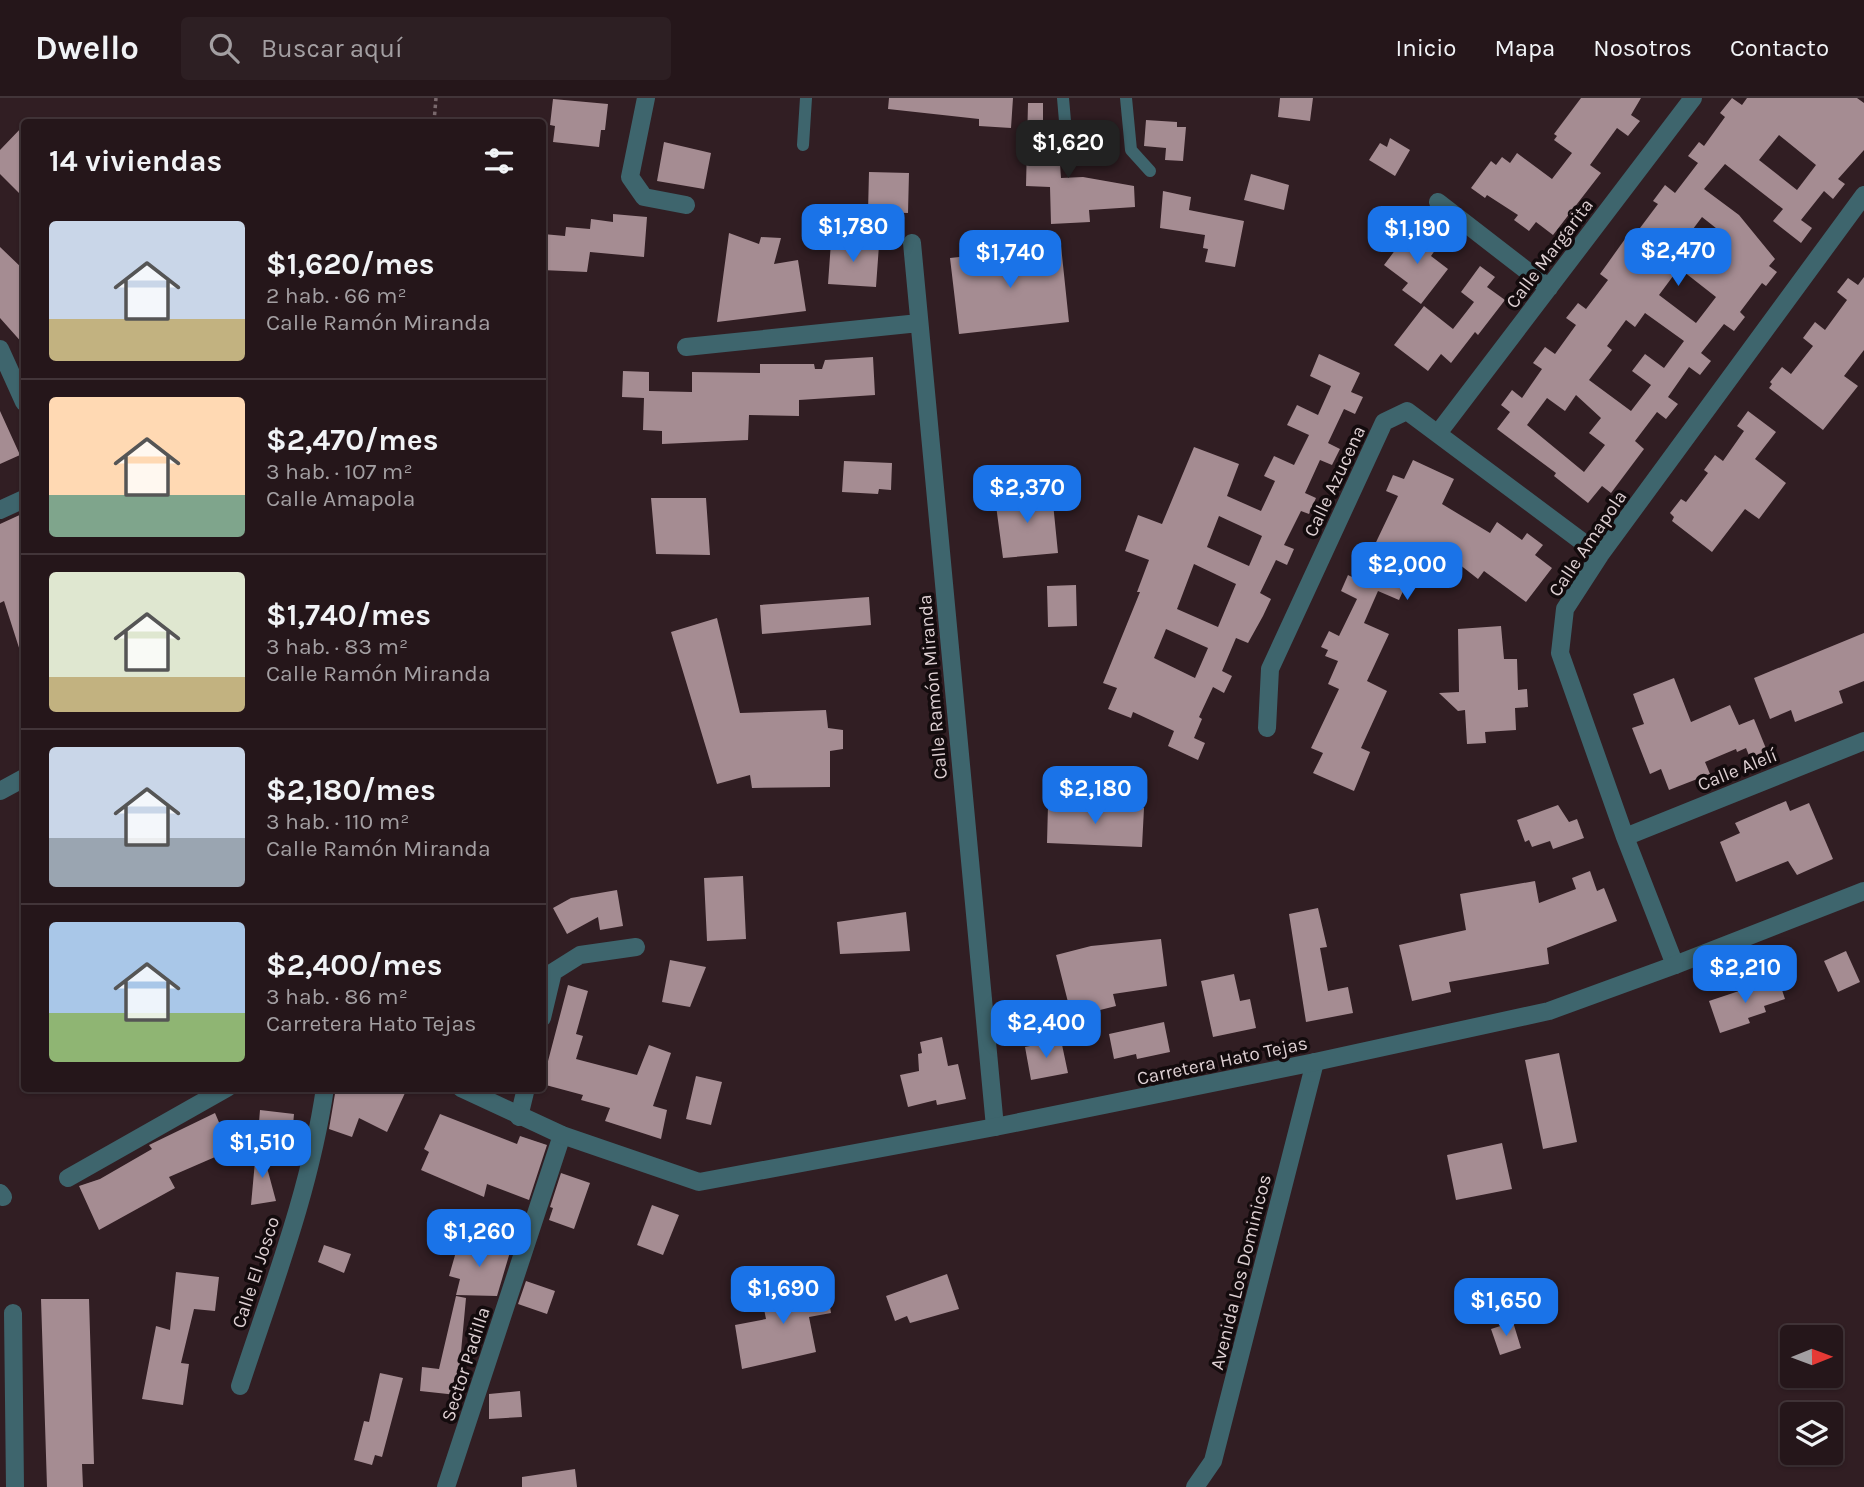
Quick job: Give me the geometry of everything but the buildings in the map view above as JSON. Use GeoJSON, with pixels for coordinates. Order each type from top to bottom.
{"type":"FeatureCollection","features":[{"type":"Feature","properties":{"kind":"street"},"geometry":{"type":"LineString","coordinates":[[646,98],[630,177],[644,197],[686,205]]}},
{"type":"Feature","properties":{"kind":"street","name":"Calle Margarita"},"geometry":{"type":"LineString","coordinates":[[1438,432],[1693,98]]}},
{"type":"Feature","properties":{"kind":"street","name":"Calle Amapola"},"geometry":{"type":"LineString","coordinates":[[1675,965],[1625,837],[1560,653],[1565,609],[1600,555],[1864,195]]}},
{"type":"Feature","properties":{"kind":"street"},"geometry":{"type":"LineString","coordinates":[[1438,202],[1549,288]]}},
{"type":"Feature","properties":{"kind":"street","name":"Calle Ramón Miranda"},"geometry":{"type":"LineString","coordinates":[[912,243],[995,1127]]}},
{"type":"Feature","properties":{"kind":"street"},"geometry":{"type":"LineString","coordinates":[[686,346],[919,323]]}},
{"type":"Feature","properties":{"kind":"street"},"geometry":{"type":"LineString","coordinates":[[0,349],[21,395]]}},
{"type":"Feature","properties":{"kind":"street","name":"Calle Azucena"},"geometry":{"type":"LineString","coordinates":[[1267,728],[1270,668],[1384,422],[1407,411],[1600,555]]}},
{"type":"Feature","properties":{"kind":"street"},"geometry":{"type":"LineString","coordinates":[[0,510],[21,500]]}},
{"type":"Feature","properties":{"kind":"street","name":"Calle Alelí"},"geometry":{"type":"LineString","coordinates":[[1625,837],[1864,741]]}},
{"type":"Feature","properties":{"kind":"street"},"geometry":{"type":"LineString","coordinates":[[0,791],[21,780]]}},
{"type":"Feature","properties":{"kind":"street","name":"Carretera Hato Tejas"},"geometry":{"type":"LineString","coordinates":[[469,1092],[562,1135],[699,1182],[995,1127],[1549,1011],[1864,891]]}},
{"type":"Feature","properties":{"kind":"street"},"geometry":{"type":"LineString","coordinates":[[546,1001],[553,972],[580,955],[636,947]]}},
{"type":"Feature","properties":{"kind":"street","name":"Avenida Los Dominicos"},"geometry":{"type":"LineString","coordinates":[[1195,1487],[1213,1461],[1315,1062]]}},
{"type":"Feature","properties":{"kind":"street"},"geometry":{"type":"LineString","coordinates":[[68,1178],[220,1092]]}},
{"type":"Feature","properties":{"kind":"street","name":"Calle El Josco"},"geometry":{"type":"LineString","coordinates":[[240,1386],[299,1206],[317,1139],[324,1092]]}},
{"type":"Feature","properties":{"kind":"street"},"geometry":{"type":"LineString","coordinates":[[519,1117],[525,1092]]}},
{"type":"Feature","properties":{"kind":"street","name":"Sector Padilla"},"geometry":{"type":"LineString","coordinates":[[446,1487],[562,1135]]}},
{"type":"Feature","properties":{"kind":"street"},"geometry":{"type":"LineString","coordinates":[[13,1313],[7,1367],[15,1487]]}},
{"type":"Feature","properties":{"kind":"lane"},"geometry":{"type":"LineString","coordinates":[[803,145],[806,98]]}},
{"type":"Feature","properties":{"kind":"lane"},"geometry":{"type":"LineString","coordinates":[[1063,98],[1068,156]]}},
{"type":"Feature","properties":{"kind":"lane"},"geometry":{"type":"LineString","coordinates":[[1126,98],[1131,150],[1150,171]]}},
{"type":"Feature","properties":{"kind":"path"},"geometry":{"type":"LineString","coordinates":[[434,119],[436,98]]}}]}
